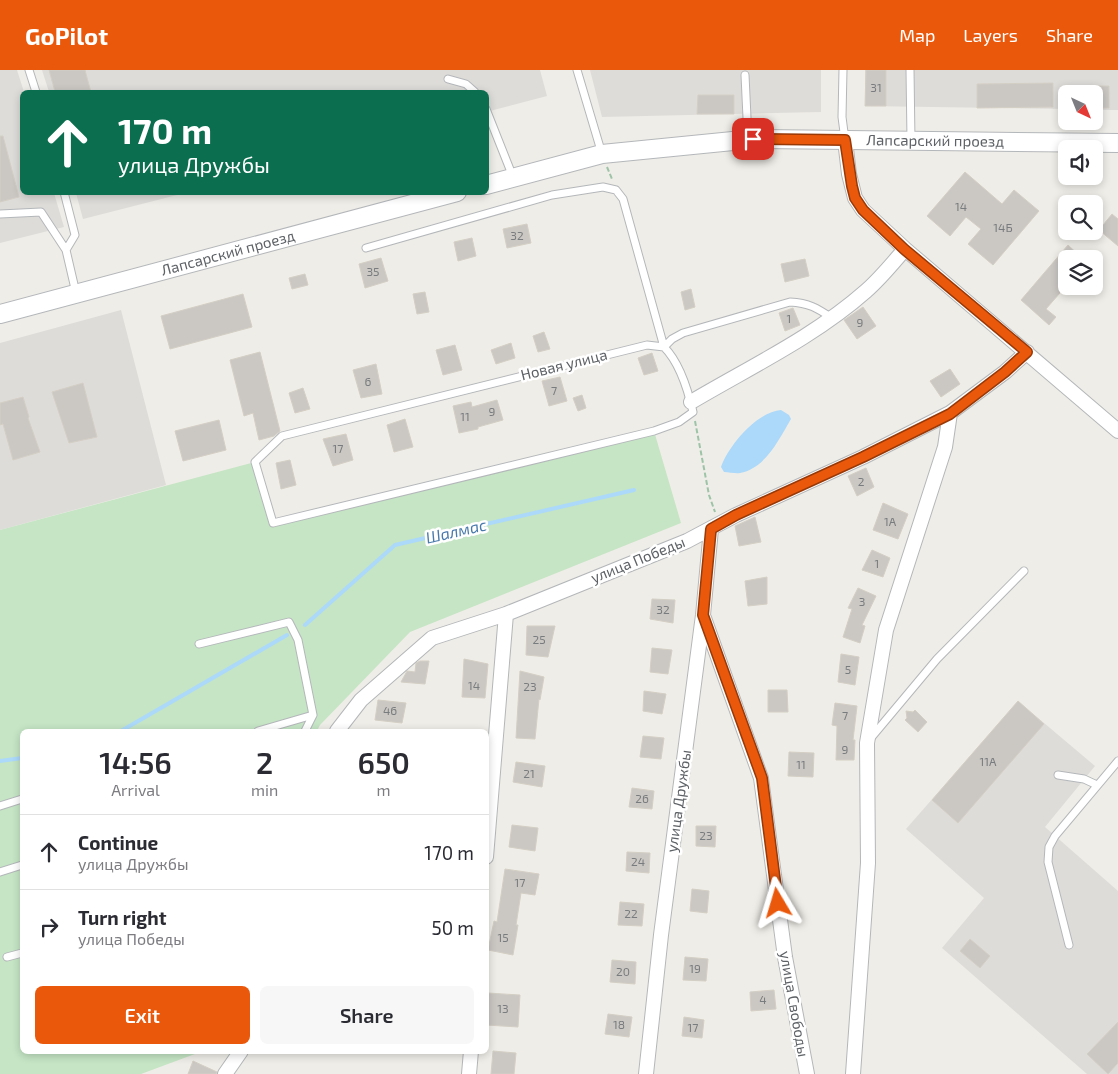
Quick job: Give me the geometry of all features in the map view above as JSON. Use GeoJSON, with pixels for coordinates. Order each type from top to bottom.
{"type":"FeatureCollection","features":[{"type":"Feature","properties":{"kind":"street","name":"Лапсарский проезд"},"geometry":{"type":"LineString","coordinates":[[489,184],[602,154],[748,139],[1118,143]]}},
{"type":"Feature","properties":{"kind":"street"},"geometry":{"type":"LineString","coordinates":[[845,140],[849,174],[855,198],[863,210],[904,249],[1118,431]]}},
{"type":"Feature","properties":{"kind":"street","name":"Лапсарский проезд"},"geometry":{"type":"LineString","coordinates":[[0,314],[446,195]]}},
{"type":"Feature","properties":{"kind":"street"},"geometry":{"type":"LineString","coordinates":[[692,407],[832,318],[866,291],[904,249]]}},
{"type":"Feature","properties":{"kind":"street","name":"улица Победы"},"geometry":{"type":"LineString","coordinates":[[339,729],[361,700],[432,638],[506,614],[687,541],[863,457],[950,414],[1005,372],[1027,352]]}},
{"type":"Feature","properties":{"kind":"street"},"geometry":{"type":"LineString","coordinates":[[853,1074],[868,863],[867,743],[886,630],[945,447],[950,414]]}},
{"type":"Feature","properties":{"kind":"street","name":"улица Дружбы"},"geometry":{"type":"LineString","coordinates":[[646,1074],[661,935],[715,526]]}},
{"type":"Feature","properties":{"kind":"street"},"geometry":{"type":"LineString","coordinates":[[489,821],[506,614]]}},
{"type":"Feature","properties":{"kind":"street","name":"улица Свободы"},"geometry":{"type":"LineString","coordinates":[[703,615],[762,778],[785,957],[807,1074]]}},
{"type":"Feature","properties":{"kind":"street"},"geometry":{"type":"LineString","coordinates":[[225,1074],[239,1054]]}},
{"type":"Feature","properties":{"kind":"street"},"geometry":{"type":"LineString","coordinates":[[469,1074],[471,1054]]}},
{"type":"Feature","properties":{"kind":"lane"},"geometry":{"type":"LineString","coordinates":[[29,70],[35,90]]}},
{"type":"Feature","properties":{"kind":"lane"},"geometry":{"type":"LineString","coordinates":[[577,70],[602,154]]}},
{"type":"Feature","properties":{"kind":"lane"},"geometry":{"type":"LineString","coordinates":[[843,70],[842,117],[845,140]]}},
{"type":"Feature","properties":{"kind":"lane"},"geometry":{"type":"LineString","coordinates":[[910,70],[911,140]]}},
{"type":"Feature","properties":{"kind":"lane"},"geometry":{"type":"LineString","coordinates":[[746,76],[748,139]]}},
{"type":"Feature","properties":{"kind":"lane"},"geometry":{"type":"LineString","coordinates":[[448,79],[466,84],[473,90]]}},
{"type":"Feature","properties":{"kind":"lane"},"geometry":{"type":"LineString","coordinates":[[489,117],[513,177]]}},
{"type":"Feature","properties":{"kind":"lane"},"geometry":{"type":"LineString","coordinates":[[366,248],[552,196],[604,188],[616,190],[623,199],[664,347],[673,356],[692,407]]}},
{"type":"Feature","properties":{"kind":"lane"},"geometry":{"type":"LineString","coordinates":[[65,195],[76,234],[66,250]]}},
{"type":"Feature","properties":{"kind":"lane"},"geometry":{"type":"LineString","coordinates":[[0,214],[41,212],[66,250],[76,294]]}},
{"type":"Feature","properties":{"kind":"lane"},"geometry":{"type":"LineString","coordinates":[[664,347],[672,339],[683,333],[790,302],[804,302],[832,318]]}},
{"type":"Feature","properties":{"kind":"lane","name":"Новая улица"},"geometry":{"type":"LineString","coordinates":[[664,347],[647,345],[282,436],[255,462],[273,523],[654,431],[679,422],[692,407]]}},
{"type":"Feature","properties":{"kind":"lane"},"geometry":{"type":"LineString","coordinates":[[867,743],[937,659],[1024,571]]}},
{"type":"Feature","properties":{"kind":"lane"},"geometry":{"type":"LineString","coordinates":[[199,644],[289,622],[298,640],[313,715],[306,729]]}},
{"type":"Feature","properties":{"kind":"lane"},"geometry":{"type":"LineString","coordinates":[[265,729],[313,715]]}},
{"type":"Feature","properties":{"kind":"lane"},"geometry":{"type":"LineString","coordinates":[[1069,945],[1048,862],[1049,847],[1055,836],[1118,761]]}},
{"type":"Feature","properties":{"kind":"lane"},"geometry":{"type":"LineString","coordinates":[[1058,775],[1084,779],[1097,785]]}},
{"type":"Feature","properties":{"kind":"lane"},"geometry":{"type":"LineString","coordinates":[[0,806],[20,800]]}},
{"type":"Feature","properties":{"kind":"lane"},"geometry":{"type":"LineString","coordinates":[[0,872],[20,866]]}},
{"type":"Feature","properties":{"kind":"lane"},"geometry":{"type":"LineString","coordinates":[[7,956],[20,953]]}},
{"type":"Feature","properties":{"kind":"path"},"geometry":{"type":"LineString","coordinates":[[602,154],[616,190]]}},
{"type":"Feature","properties":{"kind":"path"},"geometry":{"type":"LineString","coordinates":[[692,407],[715,526]]}},
{"type":"Feature","properties":{"kind":"shaded area"},"geometry":{"type":"Polygon","coordinates":[[[0,70],[17,70],[23,90],[20,90],[20,195],[55,195],[64,227],[0,243],[0,70]]]}},
{"type":"Feature","properties":{"kind":"shaded area"},"geometry":{"type":"Polygon","coordinates":[[[42,70],[540,70],[547,96],[489,111],[489,90],[48,90],[42,70]]]}},
{"type":"Feature","properties":{"kind":"shaded area"},"geometry":{"type":"Polygon","coordinates":[[[590,70],[821,70],[821,112],[602,117],[590,70]]]}},
{"type":"Feature","properties":{"kind":"shaded area"},"geometry":{"type":"Polygon","coordinates":[[[865,70],[1118,70],[1118,110],[1103,110],[1103,85],[1058,85],[1058,109],[865,106],[865,70]]]}},
{"type":"Feature","properties":{"kind":"shaded area"},"geometry":{"type":"Polygon","coordinates":[[[77,195],[177,195],[83,219],[77,195]]]}},
{"type":"Feature","properties":{"kind":"shaded area"},"geometry":{"type":"Polygon","coordinates":[[[121,310],[166,485],[0,530],[0,343],[121,310]]]}},
{"type":"Feature","properties":{"kind":"shaded area"},"geometry":{"type":"Polygon","coordinates":[[[1018,701],[1095,766],[1045,827],[1118,891],[1118,1074],[1087,1074],[942,948],[984,898],[906,829],[1018,701]]]}},
{"type":"Feature","properties":{"kind":"green space"},"geometry":{"type":"Polygon","coordinates":[[[654,431],[681,523],[410,632],[318,729],[20,729],[20,1054],[195,1054],[141,1074],[0,1074],[0,530],[255,462],[273,523],[654,431]]]}},
{"type":"Feature","properties":{"kind":"water"},"geometry":{"type":"Polygon","coordinates":[[[781,410],[789,415],[791,419],[771,452],[749,470],[738,473],[724,472],[721,467],[725,458],[745,431],[763,417],[781,410]]]}},
{"type":"Feature","properties":{"kind":"building"},"geometry":{"type":"Polygon","coordinates":[[[49,70],[85,70],[90,90],[54,90],[49,70]]]}},
{"type":"Feature","properties":{"kind":"building"},"geometry":{"type":"Polygon","coordinates":[[[866,70],[886,70],[886,106],[865,106],[866,70]]]}},
{"type":"Feature","properties":{"kind":"building"},"geometry":{"type":"Polygon","coordinates":[[[1053,83],[1053,107],[977,108],[977,84],[1053,83]]]}},
{"type":"Feature","properties":{"kind":"building"},"geometry":{"type":"Polygon","coordinates":[[[1103,86],[1109,86],[1109,108],[1103,108],[1103,86]]]}},
{"type":"Feature","properties":{"kind":"building"},"geometry":{"type":"Polygon","coordinates":[[[698,95],[734,95],[734,114],[697,114],[698,95]]]}},
{"type":"Feature","properties":{"kind":"building"},"geometry":{"type":"Polygon","coordinates":[[[0,136],[3,136],[19,197],[0,202],[0,136]]]}},
{"type":"Feature","properties":{"kind":"building"},"geometry":{"type":"Polygon","coordinates":[[[965,172],[1002,204],[1014,190],[1039,211],[993,265],[968,244],[981,229],[966,217],[950,236],[927,216],[965,172]]]}},
{"type":"Feature","properties":{"kind":"building"},"geometry":{"type":"Polygon","coordinates":[[[1112,214],[1118,219],[1118,246],[1103,233],[1103,225],[1112,214]]]}},
{"type":"Feature","properties":{"kind":"building"},"geometry":{"type":"Polygon","coordinates":[[[527,224],[531,243],[507,248],[503,229],[527,224]]]}},
{"type":"Feature","properties":{"kind":"building"},"geometry":{"type":"Polygon","coordinates":[[[472,238],[476,256],[458,261],[454,242],[472,238]]]}},
{"type":"Feature","properties":{"kind":"building"},"geometry":{"type":"Polygon","coordinates":[[[1068,245],[1073,250],[1064,250],[1068,245]]]}},
{"type":"Feature","properties":{"kind":"building"},"geometry":{"type":"Polygon","coordinates":[[[1058,257],[1058,295],[1046,309],[1056,317],[1049,325],[1021,300],[1058,257]]]}},
{"type":"Feature","properties":{"kind":"building"},"geometry":{"type":"Polygon","coordinates":[[[381,258],[388,281],[365,288],[359,264],[381,258]]]}},
{"type":"Feature","properties":{"kind":"building"},"geometry":{"type":"Polygon","coordinates":[[[805,259],[809,276],[785,282],[781,264],[805,259]]]}},
{"type":"Feature","properties":{"kind":"building"},"geometry":{"type":"Polygon","coordinates":[[[305,274],[308,285],[292,289],[289,278],[305,274]]]}},
{"type":"Feature","properties":{"kind":"building"},"geometry":{"type":"Polygon","coordinates":[[[691,289],[695,307],[685,310],[681,292],[691,289]]]}},
{"type":"Feature","properties":{"kind":"building"},"geometry":{"type":"Polygon","coordinates":[[[425,292],[429,312],[417,314],[413,294],[425,292]]]}},
{"type":"Feature","properties":{"kind":"building"},"geometry":{"type":"Polygon","coordinates":[[[243,294],[252,327],[170,349],[161,316],[243,294]]]}},
{"type":"Feature","properties":{"kind":"building"},"geometry":{"type":"Polygon","coordinates":[[[863,307],[876,326],[857,339],[844,320],[863,307]]]}},
{"type":"Feature","properties":{"kind":"building"},"geometry":{"type":"Polygon","coordinates":[[[793,308],[800,325],[785,331],[779,313],[793,308]]]}},
{"type":"Feature","properties":{"kind":"building"},"geometry":{"type":"Polygon","coordinates":[[[544,332],[550,349],[538,352],[533,336],[544,332]]]}},
{"type":"Feature","properties":{"kind":"building"},"geometry":{"type":"Polygon","coordinates":[[[511,343],[515,358],[496,364],[491,350],[511,343]]]}},
{"type":"Feature","properties":{"kind":"building"},"geometry":{"type":"Polygon","coordinates":[[[455,345],[462,370],[443,375],[436,350],[455,345]]]}},
{"type":"Feature","properties":{"kind":"building"},"geometry":{"type":"Polygon","coordinates":[[[260,352],[280,431],[274,436],[259,440],[253,413],[244,416],[230,360],[260,352]]]}},
{"type":"Feature","properties":{"kind":"building"},"geometry":{"type":"Polygon","coordinates":[[[652,353],[658,371],[644,375],[638,358],[652,353]]]}},
{"type":"Feature","properties":{"kind":"building"},"geometry":{"type":"Polygon","coordinates":[[[376,364],[382,394],[361,398],[353,370],[376,364]]]}},
{"type":"Feature","properties":{"kind":"building"},"geometry":{"type":"Polygon","coordinates":[[[950,369],[960,384],[941,397],[930,381],[950,369]]]}},
{"type":"Feature","properties":{"kind":"building"},"geometry":{"type":"Polygon","coordinates":[[[560,377],[567,401],[549,406],[542,381],[560,377]]]}},
{"type":"Feature","properties":{"kind":"building"},"geometry":{"type":"Polygon","coordinates":[[[83,383],[97,437],[69,443],[52,392],[83,383]]]}},
{"type":"Feature","properties":{"kind":"building"},"geometry":{"type":"Polygon","coordinates":[[[303,388],[310,409],[295,413],[289,393],[303,388]]]}},
{"type":"Feature","properties":{"kind":"building"},"geometry":{"type":"Polygon","coordinates":[[[582,395],[586,408],[578,411],[573,398],[582,395]]]}},
{"type":"Feature","properties":{"kind":"building"},"geometry":{"type":"Polygon","coordinates":[[[23,397],[40,452],[13,460],[3,424],[0,425],[0,403],[23,397]]]}},
{"type":"Feature","properties":{"kind":"building"},"geometry":{"type":"Polygon","coordinates":[[[497,400],[503,420],[478,427],[478,429],[459,433],[453,406],[471,402],[472,407],[497,400]]]}},
{"type":"Feature","properties":{"kind":"building"},"geometry":{"type":"Polygon","coordinates":[[[405,419],[413,447],[394,452],[387,425],[405,419]]]}},
{"type":"Feature","properties":{"kind":"building"},"geometry":{"type":"Polygon","coordinates":[[[219,420],[226,450],[183,461],[175,431],[219,420]]]}},
{"type":"Feature","properties":{"kind":"building"},"geometry":{"type":"Polygon","coordinates":[[[346,434],[353,460],[333,466],[323,439],[346,434]]]}},
{"type":"Feature","properties":{"kind":"building"},"geometry":{"type":"Polygon","coordinates":[[[290,460],[296,485],[281,489],[276,463],[290,460]]]}},
{"type":"Feature","properties":{"kind":"building"},"geometry":{"type":"Polygon","coordinates":[[[866,468],[874,487],[857,496],[848,476],[866,468]]]}},
{"type":"Feature","properties":{"kind":"building"},"geometry":{"type":"Polygon","coordinates":[[[883,503],[908,514],[898,539],[873,530],[883,503]]]}},
{"type":"Feature","properties":{"kind":"building"},"geometry":{"type":"Polygon","coordinates":[[[755,517],[761,542],[739,546],[735,526],[755,517]]]}},
{"type":"Feature","properties":{"kind":"building"},"geometry":{"type":"Polygon","coordinates":[[[872,550],[890,558],[883,577],[862,570],[872,550]]]}},
{"type":"Feature","properties":{"kind":"building"},"geometry":{"type":"Polygon","coordinates":[[[767,577],[767,604],[748,606],[745,581],[767,577]]]}},
{"type":"Feature","properties":{"kind":"building"},"geometry":{"type":"Polygon","coordinates":[[[858,588],[876,596],[862,625],[865,626],[860,643],[843,637],[852,609],[848,608],[858,588]]]}},
{"type":"Feature","properties":{"kind":"building"},"geometry":{"type":"Polygon","coordinates":[[[652,599],[675,600],[673,623],[650,619],[652,599]]]}},
{"type":"Feature","properties":{"kind":"building"},"geometry":{"type":"Polygon","coordinates":[[[527,626],[555,626],[548,657],[526,655],[527,626]]]}},
{"type":"Feature","properties":{"kind":"building"},"geometry":{"type":"Polygon","coordinates":[[[652,648],[672,650],[668,674],[650,672],[652,648]]]}},
{"type":"Feature","properties":{"kind":"building"},"geometry":{"type":"Polygon","coordinates":[[[841,654],[859,657],[855,685],[838,682],[841,654]]]}},
{"type":"Feature","properties":{"kind":"building"},"geometry":{"type":"Polygon","coordinates":[[[464,659],[488,664],[485,698],[462,697],[464,659]]]}},
{"type":"Feature","properties":{"kind":"building"},"geometry":{"type":"Polygon","coordinates":[[[429,661],[425,684],[401,682],[407,671],[415,672],[416,663],[429,661]]]}},
{"type":"Feature","properties":{"kind":"building"},"geometry":{"type":"Polygon","coordinates":[[[520,671],[544,677],[539,699],[535,739],[516,738],[520,671]]]}},
{"type":"Feature","properties":{"kind":"building"},"geometry":{"type":"Polygon","coordinates":[[[768,690],[787,690],[788,712],[768,712],[768,690]]]}},
{"type":"Feature","properties":{"kind":"building"},"geometry":{"type":"Polygon","coordinates":[[[644,691],[666,694],[662,714],[643,711],[644,691]]]}},
{"type":"Feature","properties":{"kind":"building"},"geometry":{"type":"Polygon","coordinates":[[[378,700],[406,703],[402,723],[375,720],[378,700]]]}},
{"type":"Feature","properties":{"kind":"building"},"geometry":{"type":"Polygon","coordinates":[[[1018,701],[1044,724],[958,823],[932,800],[1018,701]]]}},
{"type":"Feature","properties":{"kind":"building"},"geometry":{"type":"Polygon","coordinates":[[[835,703],[857,706],[853,740],[855,740],[854,760],[836,760],[837,726],[832,725],[835,703]]]}},
{"type":"Feature","properties":{"kind":"building"},"geometry":{"type":"Polygon","coordinates":[[[915,710],[927,722],[918,732],[905,720],[907,718],[906,711],[913,712],[915,710]]]}},
{"type":"Feature","properties":{"kind":"building"},"geometry":{"type":"Polygon","coordinates":[[[643,736],[664,738],[661,759],[640,757],[643,736]]]}},
{"type":"Feature","properties":{"kind":"building"},"geometry":{"type":"Polygon","coordinates":[[[789,752],[814,753],[813,777],[788,776],[789,752]]]}},
{"type":"Feature","properties":{"kind":"building"},"geometry":{"type":"Polygon","coordinates":[[[516,762],[545,766],[542,787],[513,782],[516,762]]]}},
{"type":"Feature","properties":{"kind":"building"},"geometry":{"type":"Polygon","coordinates":[[[632,788],[654,791],[652,809],[629,807],[632,788]]]}},
{"type":"Feature","properties":{"kind":"building"},"geometry":{"type":"Polygon","coordinates":[[[512,825],[538,828],[535,851],[509,847],[512,825]]]}},
{"type":"Feature","properties":{"kind":"building"},"geometry":{"type":"Polygon","coordinates":[[[696,826],[716,826],[715,847],[696,846],[696,826]]]}},
{"type":"Feature","properties":{"kind":"building"},"geometry":{"type":"Polygon","coordinates":[[[627,852],[650,853],[649,873],[626,871],[627,852]]]}},
{"type":"Feature","properties":{"kind":"building"},"geometry":{"type":"Polygon","coordinates":[[[505,869],[539,874],[535,895],[521,893],[513,955],[489,950],[494,921],[497,922],[505,869]]]}},
{"type":"Feature","properties":{"kind":"building"},"geometry":{"type":"Polygon","coordinates":[[[692,889],[709,891],[707,913],[690,911],[692,889]]]}},
{"type":"Feature","properties":{"kind":"building"},"geometry":{"type":"Polygon","coordinates":[[[620,902],[644,904],[642,926],[618,925],[620,902]]]}},
{"type":"Feature","properties":{"kind":"building"},"geometry":{"type":"Polygon","coordinates":[[[970,939],[990,956],[980,968],[960,951],[970,939]]]}},
{"type":"Feature","properties":{"kind":"building"},"geometry":{"type":"Polygon","coordinates":[[[685,957],[708,959],[706,981],[683,980],[685,957]]]}},
{"type":"Feature","properties":{"kind":"building"},"geometry":{"type":"Polygon","coordinates":[[[612,960],[636,962],[635,984],[610,982],[612,960]]]}},
{"type":"Feature","properties":{"kind":"building"},"geometry":{"type":"Polygon","coordinates":[[[774,990],[776,1009],[751,1011],[750,992],[774,990]]]}},
{"type":"Feature","properties":{"kind":"building"},"geometry":{"type":"Polygon","coordinates":[[[489,993],[520,995],[518,1027],[489,1025],[489,993]]]}},
{"type":"Feature","properties":{"kind":"building"},"geometry":{"type":"Polygon","coordinates":[[[608,1014],[632,1017],[629,1037],[605,1034],[608,1014]]]}},
{"type":"Feature","properties":{"kind":"building"},"geometry":{"type":"Polygon","coordinates":[[[684,1017],[704,1020],[702,1038],[682,1036],[684,1017]]]}},
{"type":"Feature","properties":{"kind":"building"},"geometry":{"type":"Polygon","coordinates":[[[1118,1022],[1118,1063],[1108,1074],[1087,1054],[1118,1022]]]}},
{"type":"Feature","properties":{"kind":"building"},"geometry":{"type":"Polygon","coordinates":[[[493,1051],[516,1053],[514,1074],[491,1074],[493,1051]]]}},
{"type":"Feature","properties":{"kind":"building"},"geometry":{"type":"Polygon","coordinates":[[[193,1061],[217,1072],[216,1074],[188,1074],[193,1061]]]}},
{"type":"Feature","properties":{"kind":"waterway","name":"Шалмас"},"geometry":{"type":"LineString","coordinates":[[305,625],[395,545],[634,490]]}},
{"type":"Feature","properties":{"kind":"waterway","name":"Шалмас"},"geometry":{"type":"LineString","coordinates":[[124,729],[287,635]]}},
{"type":"Feature","properties":{"kind":"waterway","name":"Шалмас"},"geometry":{"type":"LineString","coordinates":[[0,761],[20,758]]}},
{"type":"Feature","properties":{"kind":"route"},"geometry":{"type":"LineString","coordinates":[[753,139],[845,140],[849,174],[855,198],[863,210],[904,249],[1027,352],[1005,372],[950,414],[863,457],[736,515],[711,529],[703,615],[762,778],[778,903]]}}]}
